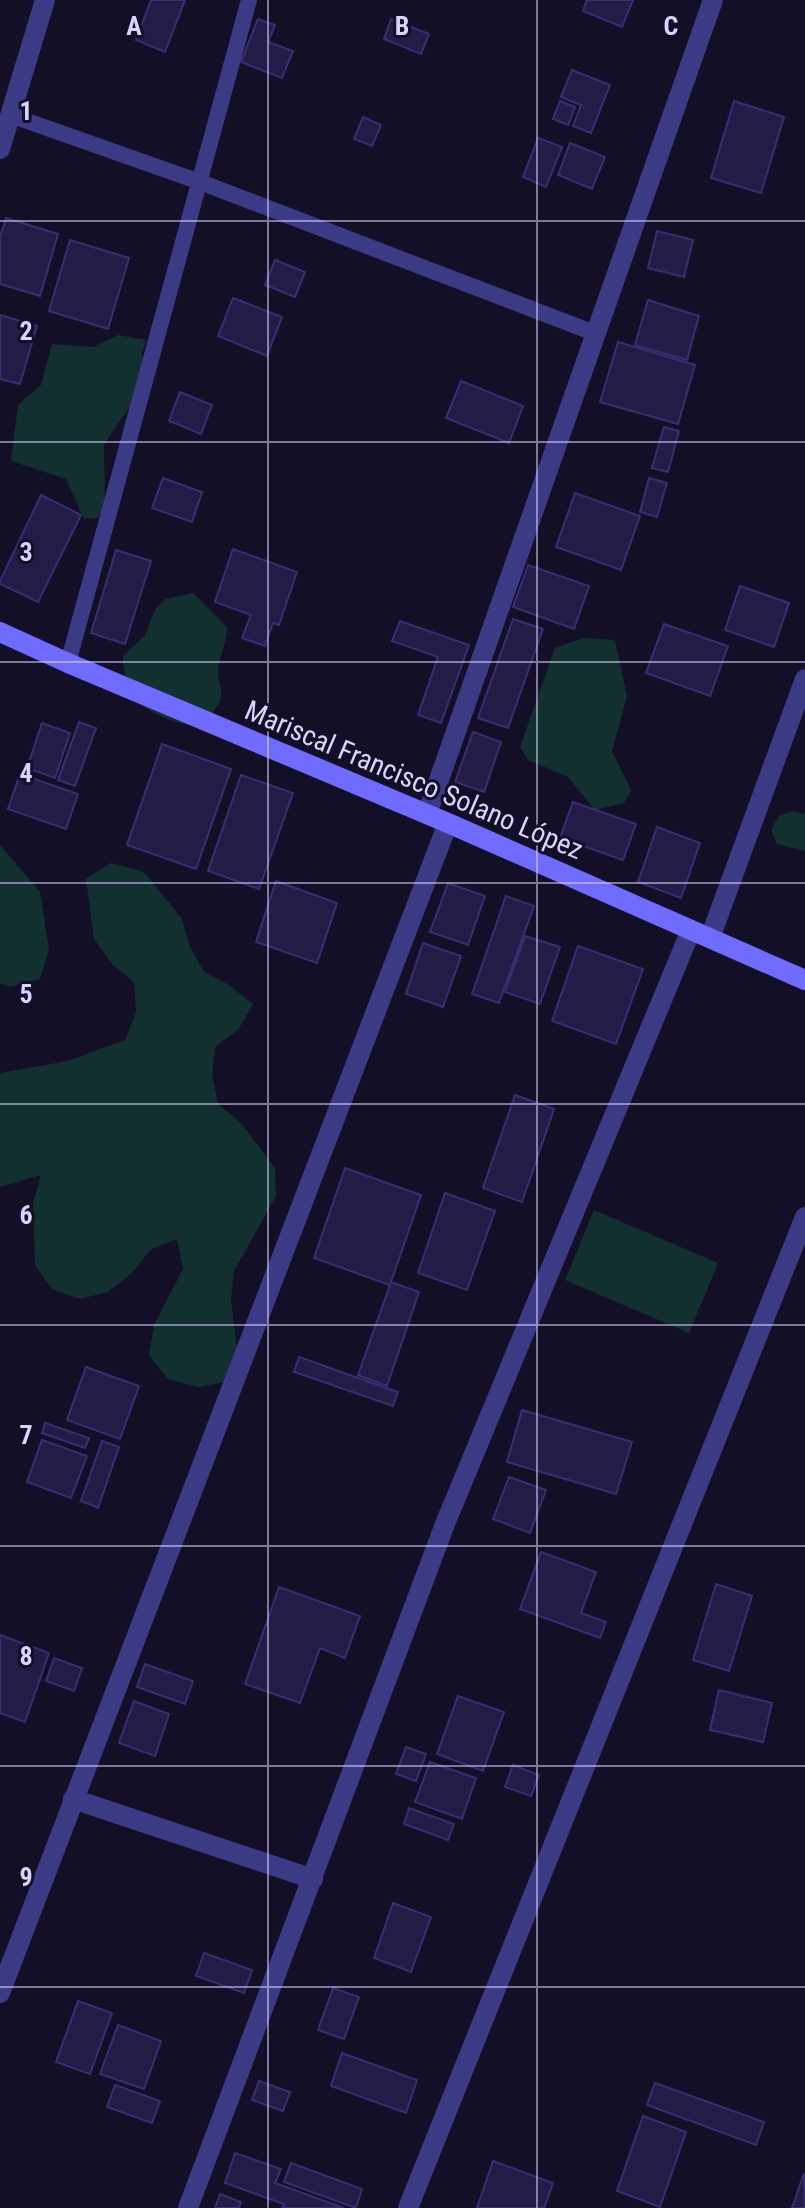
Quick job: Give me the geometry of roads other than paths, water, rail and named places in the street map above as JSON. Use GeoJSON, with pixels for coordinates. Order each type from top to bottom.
{"type":"FeatureCollection","features":[{"type":"Feature","properties":{"kind":"main road","name":"Mariscal Francisco Solano López"},"geometry":{"type":"LineString","coordinates":[[0,632],[448,823],[805,980]]}},
{"type":"Feature","properties":{"kind":"street"},"geometry":{"type":"LineString","coordinates":[[0,149],[45,0]]}},
{"type":"Feature","properties":{"kind":"street"},"geometry":{"type":"LineString","coordinates":[[427,814],[713,0]]}},
{"type":"Feature","properties":{"kind":"street"},"geometry":{"type":"LineString","coordinates":[[188,2208],[445,1524],[700,934],[805,679]]}},
{"type":"Feature","properties":{"kind":"street"},"geometry":{"type":"LineString","coordinates":[[0,1993],[448,823]]}},
{"type":"Feature","properties":{"kind":"street"},"geometry":{"type":"LineString","coordinates":[[408,2208],[805,1217]]}},
{"type":"Feature","properties":{"kind":"street"},"geometry":{"type":"LineString","coordinates":[[73,1799],[313,1879]]}},
{"type":"Feature","properties":{"kind":"lane"},"geometry":{"type":"LineString","coordinates":[[68,663],[249,0]]}},
{"type":"Feature","properties":{"kind":"lane"},"geometry":{"type":"LineString","coordinates":[[10,115],[200,182],[597,334]]}}]}
